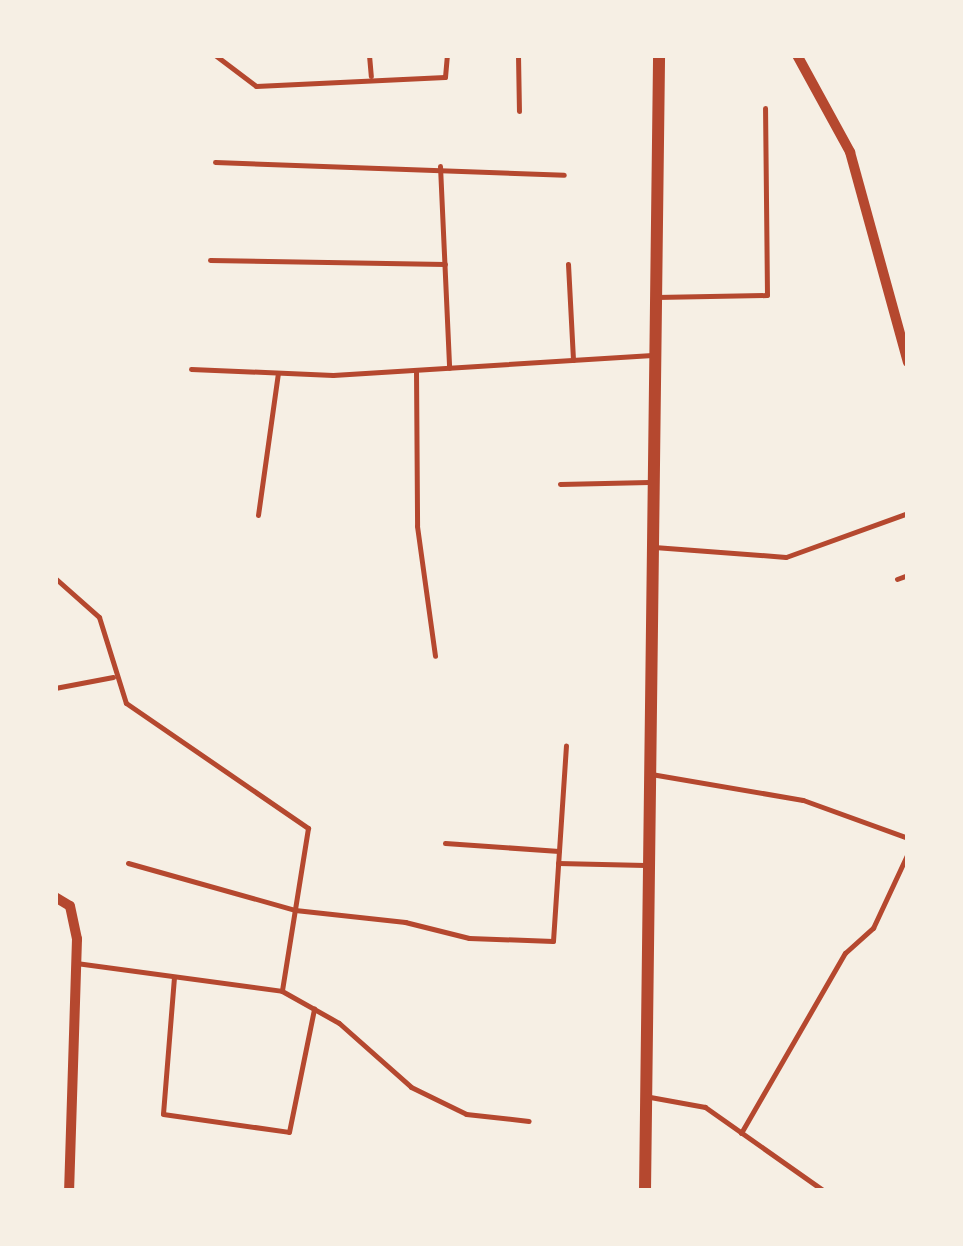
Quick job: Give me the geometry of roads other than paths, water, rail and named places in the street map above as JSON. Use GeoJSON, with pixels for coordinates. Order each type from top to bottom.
{"type":"FeatureCollection","features":[{"type":"Feature","properties":{"kind":"street"},"geometry":{"type":"LineString","coordinates":[[645,1191],[649,482],[659,55]]}},
{"type":"Feature","properties":{"kind":"street"},"geometry":{"type":"LineString","coordinates":[[796,55],[850,152],[906,354]]}},
{"type":"Feature","properties":{"kind":"street"},"geometry":{"type":"LineString","coordinates":[[55,898],[70,906],[76,963],[69,1191]]}},
{"type":"Feature","properties":{"kind":"lane"},"geometry":{"type":"LineString","coordinates":[[215,55],[256,86],[370,76],[445,77],[446,55]]}},
{"type":"Feature","properties":{"kind":"lane"},"geometry":{"type":"LineString","coordinates":[[369,55],[370,76]]}},
{"type":"Feature","properties":{"kind":"lane"},"geometry":{"type":"LineString","coordinates":[[518,55],[518,111]]}},
{"type":"Feature","properties":{"kind":"lane"},"geometry":{"type":"LineString","coordinates":[[653,297],[767,295],[764,108]]}},
{"type":"Feature","properties":{"kind":"lane"},"geometry":{"type":"LineString","coordinates":[[214,162],[440,166],[564,175]]}},
{"type":"Feature","properties":{"kind":"lane"},"geometry":{"type":"LineString","coordinates":[[440,166],[449,368]]}},
{"type":"Feature","properties":{"kind":"lane"},"geometry":{"type":"LineString","coordinates":[[210,260],[445,264]]}},
{"type":"Feature","properties":{"kind":"lane"},"geometry":{"type":"LineString","coordinates":[[568,264],[573,360]]}},
{"type":"Feature","properties":{"kind":"lane"},"geometry":{"type":"LineString","coordinates":[[191,369],[278,373],[416,370],[652,355]]}},
{"type":"Feature","properties":{"kind":"lane"},"geometry":{"type":"LineString","coordinates":[[416,370],[417,526],[435,656]]}},
{"type":"Feature","properties":{"kind":"lane"},"geometry":{"type":"LineString","coordinates":[[258,515],[278,373]]}},
{"type":"Feature","properties":{"kind":"lane"},"geometry":{"type":"LineString","coordinates":[[560,484],[649,482]]}},
{"type":"Feature","properties":{"kind":"lane"},"geometry":{"type":"LineString","coordinates":[[649,546],[786,557],[908,513]]}},
{"type":"Feature","properties":{"kind":"lane"},"geometry":{"type":"LineString","coordinates":[[897,579],[908,576]]}},
{"type":"Feature","properties":{"kind":"lane"},"geometry":{"type":"LineString","coordinates":[[55,578],[99,617],[113,677],[126,703],[308,828],[282,992]]}},
{"type":"Feature","properties":{"kind":"lane"},"geometry":{"type":"LineString","coordinates":[[55,688],[113,677]]}},
{"type":"Feature","properties":{"kind":"lane"},"geometry":{"type":"LineString","coordinates":[[128,863],[295,910],[404,922],[469,938],[553,940],[566,745]]}},
{"type":"Feature","properties":{"kind":"lane"},"geometry":{"type":"LineString","coordinates":[[648,773],[803,800],[908,838]]}},
{"type":"Feature","properties":{"kind":"lane"},"geometry":{"type":"LineString","coordinates":[[445,843],[559,851]]}},
{"type":"Feature","properties":{"kind":"lane"},"geometry":{"type":"LineString","coordinates":[[741,1133],[846,953],[873,928],[908,853]]}},
{"type":"Feature","properties":{"kind":"lane"},"geometry":{"type":"LineString","coordinates":[[558,863],[647,865]]}},
{"type":"Feature","properties":{"kind":"lane"},"geometry":{"type":"LineString","coordinates":[[76,963],[282,992],[339,1022],[411,1088],[466,1114],[529,1121]]}},
{"type":"Feature","properties":{"kind":"lane"},"geometry":{"type":"LineString","coordinates":[[174,976],[163,1114],[289,1132],[314,1009]]}},
{"type":"Feature","properties":{"kind":"lane"},"geometry":{"type":"LineString","coordinates":[[646,1096],[705,1107],[824,1191]]}}]}
